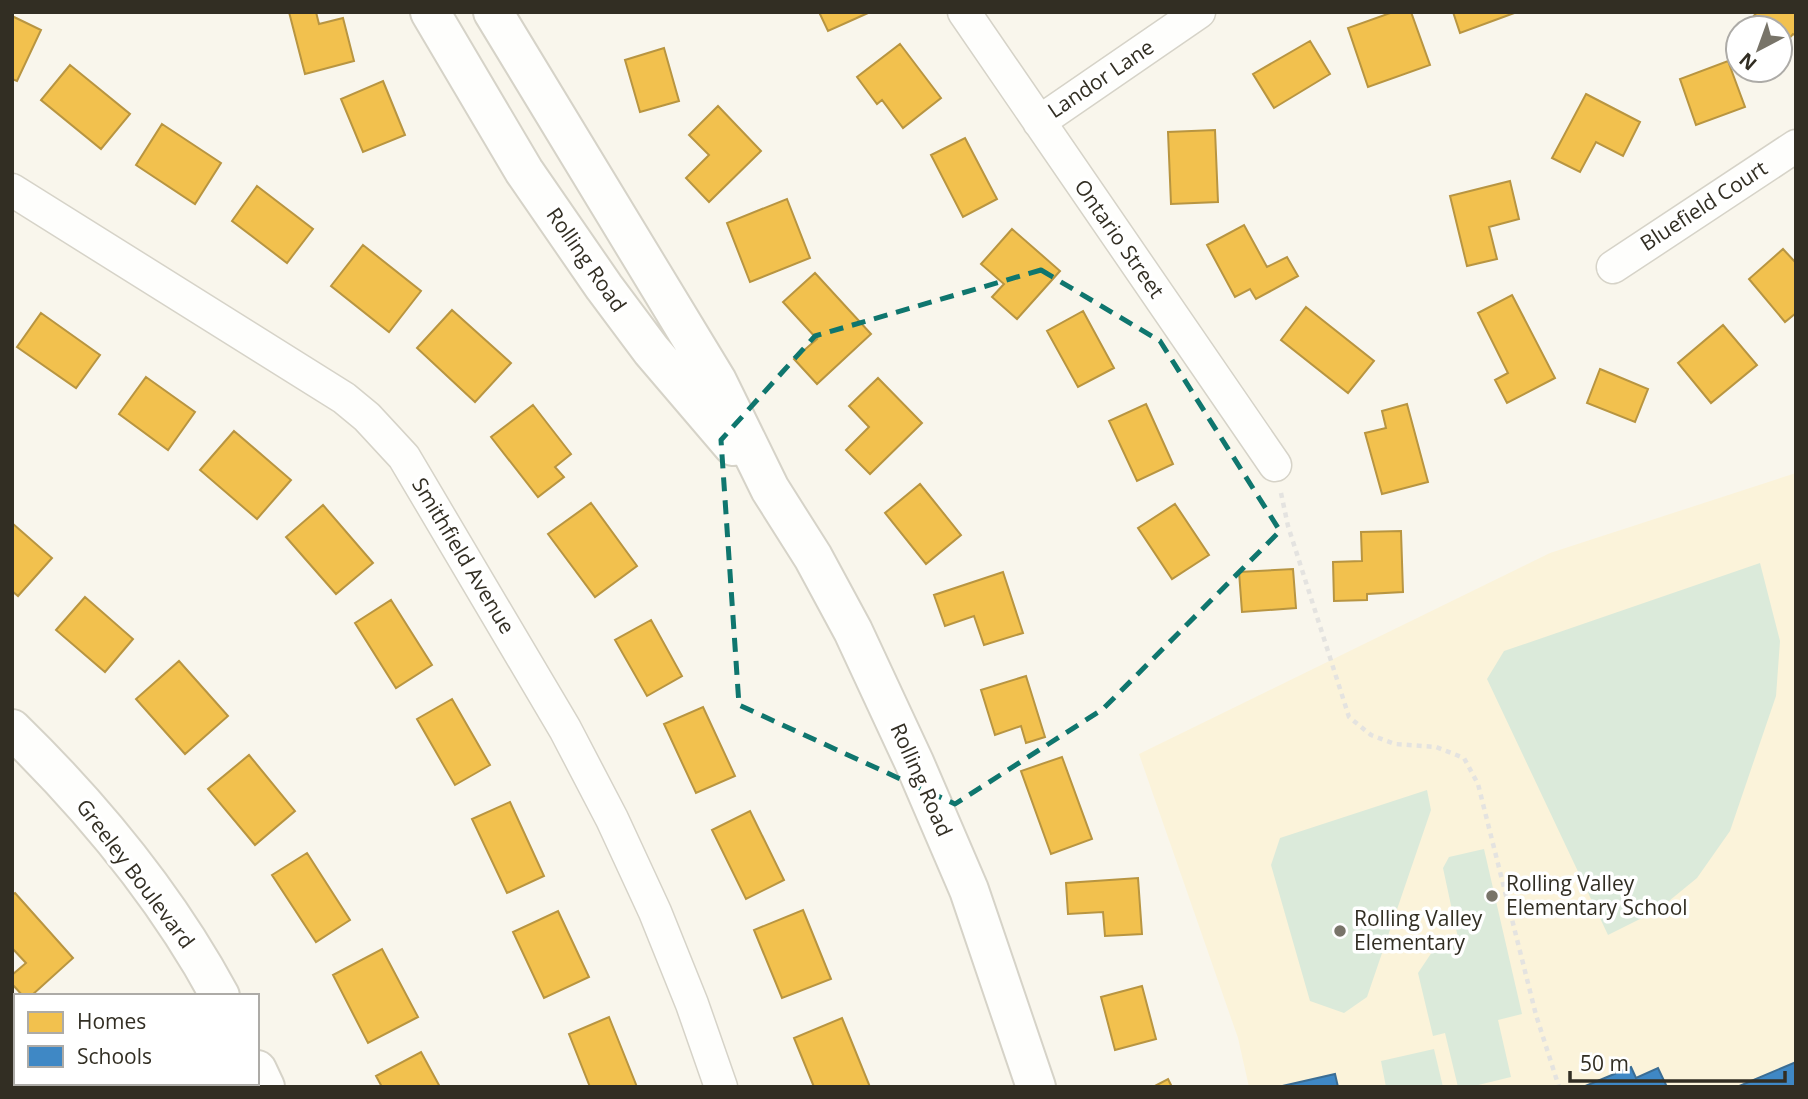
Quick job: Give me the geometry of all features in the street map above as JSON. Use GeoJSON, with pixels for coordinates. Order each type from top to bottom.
{"type":"FeatureCollection","features":[{"type":"Feature","properties":{"kind":"main road","name":"Rolling Road"},"geometry":{"type":"LineString","coordinates":[[430,12],[524,171],[604,287],[651,351],[770,489]]}},
{"type":"Feature","properties":{"kind":"main road","name":"Rolling Road"},"geometry":{"type":"LineString","coordinates":[[493,12],[718,381],[770,489],[813,557],[853,631],[915,762],[969,890],[1036,1087]]}},
{"type":"Feature","properties":{"kind":"main road","name":"Greeley Boulevard"},"geometry":{"type":"LineString","coordinates":[[12,729],[75,793],[125,852],[170,914],[219,994]]}},
{"type":"Feature","properties":{"kind":"street","name":"Ontario Street"},"geometry":{"type":"LineString","coordinates":[[964,12],[1275,465]]}},
{"type":"Feature","properties":{"kind":"street","name":"Landor Lane"},"geometry":{"type":"LineString","coordinates":[[1038,122],[1199,12]]}},
{"type":"Feature","properties":{"kind":"street","name":"Bluefield Court"},"geometry":{"type":"LineString","coordinates":[[1613,267],[1796,145]]}},
{"type":"Feature","properties":{"kind":"street","name":"Smithfield Avenue"},"geometry":{"type":"LineString","coordinates":[[12,190],[344,398],[374,424],[404,457],[565,729],[611,819],[692,1004],[721,1087]]}},
{"type":"Feature","properties":{"kind":"path"},"geometry":{"type":"LineString","coordinates":[[1275,465],[1289,526],[1349,717],[1371,735],[1395,744],[1436,747],[1464,758],[1478,784],[1536,1015],[1559,1087]]}},
{"type":"Feature","properties":{"kind":"highlighted area"},"geometry":{"type":"Polygon","coordinates":[[[1041,270],[1160,341],[1280,531],[1103,709],[955,804],[739,705],[721,440],[815,336],[1041,270]]]}},
{"type":"Feature","properties":{"kind":"shaded area","name":"Rolling Valley Elementary School"},"geometry":{"type":"Polygon","coordinates":[[[1796,473],[1796,1087],[1249,1087],[1238,1038],[1139,754],[1550,553],[1796,473]]]}},
{"type":"Feature","properties":{"kind":"green space"},"geometry":{"type":"Polygon","coordinates":[[[1760,563],[1780,641],[1776,696],[1730,831],[1697,878],[1658,910],[1608,935],[1487,679],[1504,651],[1760,563]]]}},
{"type":"Feature","properties":{"kind":"green space","name":"Rolling Valley Elementary"},"geometry":{"type":"Polygon","coordinates":[[[1427,790],[1431,810],[1367,997],[1344,1013],[1310,1001],[1271,865],[1280,838],[1427,790]]]}},
{"type":"Feature","properties":{"kind":"green space"},"geometry":{"type":"Polygon","coordinates":[[[1484,849],[1522,1014],[1498,1020],[1511,1077],[1470,1087],[1458,1087],[1445,1033],[1433,1036],[1418,973],[1434,949],[1454,945],[1458,938],[1443,868],[1449,857],[1484,849]]]}},
{"type":"Feature","properties":{"kind":"green space"},"geometry":{"type":"Polygon","coordinates":[[[1434,1049],[1443,1087],[1386,1087],[1381,1061],[1434,1049]]]}},
{"type":"Feature","properties":{"kind":"building: Homes"},"geometry":{"type":"Polygon","coordinates":[[[289,12],[316,12],[319,24],[343,18],[354,61],[305,74],[289,12]]]}},
{"type":"Feature","properties":{"kind":"building: Homes"},"geometry":{"type":"Polygon","coordinates":[[[819,12],[868,12],[868,13],[828,31],[819,12]]]}},
{"type":"Feature","properties":{"kind":"building: Homes"},"geometry":{"type":"Polygon","coordinates":[[[1393,12],[1411,12],[1430,65],[1368,87],[1348,28],[1393,12]]]}},
{"type":"Feature","properties":{"kind":"building: Homes"},"geometry":{"type":"Polygon","coordinates":[[[1453,12],[1517,12],[1460,33],[1453,12]]]}},
{"type":"Feature","properties":{"kind":"building: Homes"},"geometry":{"type":"Polygon","coordinates":[[[1796,12],[1796,36],[1794,14],[1755,14],[1796,12]]]}},
{"type":"Feature","properties":{"kind":"building: Homes"},"geometry":{"type":"Polygon","coordinates":[[[12,16],[41,30],[17,81],[12,79],[12,16]]]}},
{"type":"Feature","properties":{"kind":"building: Homes"},"geometry":{"type":"Polygon","coordinates":[[[1310,41],[1330,74],[1274,108],[1253,74],[1310,41]]]}},
{"type":"Feature","properties":{"kind":"building: Homes"},"geometry":{"type":"Polygon","coordinates":[[[900,44],[941,98],[903,128],[882,100],[877,104],[857,77],[900,44]]]}},
{"type":"Feature","properties":{"kind":"building: Homes"},"geometry":{"type":"Polygon","coordinates":[[[664,48],[679,101],[640,112],[625,60],[664,48]]]}},
{"type":"Feature","properties":{"kind":"building: Homes"},"geometry":{"type":"Polygon","coordinates":[[[1724,62],[1724,84],[1736,84],[1745,107],[1696,125],[1680,79],[1724,62]]]}},
{"type":"Feature","properties":{"kind":"building: Homes"},"geometry":{"type":"Polygon","coordinates":[[[70,65],[130,114],[101,149],[41,100],[70,65]]]}},
{"type":"Feature","properties":{"kind":"building: Homes"},"geometry":{"type":"Polygon","coordinates":[[[383,81],[405,135],[363,152],[341,99],[383,81]]]}},
{"type":"Feature","properties":{"kind":"building: Homes"},"geometry":{"type":"Polygon","coordinates":[[[1586,94],[1640,122],[1623,156],[1596,142],[1580,172],[1552,158],[1586,94]]]}},
{"type":"Feature","properties":{"kind":"building: Homes"},"geometry":{"type":"Polygon","coordinates":[[[718,106],[761,151],[709,202],[686,178],[709,155],[689,135],[718,106]]]}},
{"type":"Feature","properties":{"kind":"building: Homes"},"geometry":{"type":"Polygon","coordinates":[[[162,124],[221,163],[195,204],[136,165],[162,124]]]}},
{"type":"Feature","properties":{"kind":"building: Homes"},"geometry":{"type":"Polygon","coordinates":[[[1215,130],[1218,202],[1171,204],[1168,132],[1215,130]]]}},
{"type":"Feature","properties":{"kind":"building: Homes"},"geometry":{"type":"Polygon","coordinates":[[[965,138],[997,199],[963,217],[931,155],[965,138]]]}},
{"type":"Feature","properties":{"kind":"building: Homes"},"geometry":{"type":"Polygon","coordinates":[[[1510,181],[1519,219],[1489,227],[1497,259],[1467,266],[1450,196],[1510,181]]]}},
{"type":"Feature","properties":{"kind":"building: Homes"},"geometry":{"type":"Polygon","coordinates":[[[257,186],[313,229],[287,263],[232,221],[257,186]]]}},
{"type":"Feature","properties":{"kind":"building: Homes"},"geometry":{"type":"Polygon","coordinates":[[[787,199],[810,258],[750,282],[727,223],[787,199]]]}},
{"type":"Feature","properties":{"kind":"building: Homes"},"geometry":{"type":"Polygon","coordinates":[[[1244,225],[1267,267],[1287,257],[1298,276],[1256,299],[1250,289],[1235,297],[1207,245],[1244,225]]]}},
{"type":"Feature","properties":{"kind":"building: Homes"},"geometry":{"type":"Polygon","coordinates":[[[1012,229],[1060,271],[1017,319],[992,297],[1004,284],[981,264],[1012,229]]]}},
{"type":"Feature","properties":{"kind":"building: Homes"},"geometry":{"type":"Polygon","coordinates":[[[363,245],[421,291],[389,332],[331,286],[363,245]]]}},
{"type":"Feature","properties":{"kind":"building: Homes"},"geometry":{"type":"Polygon","coordinates":[[[1783,249],[1796,263],[1796,313],[1785,322],[1749,279],[1783,249]]]}},
{"type":"Feature","properties":{"kind":"building: Homes"},"geometry":{"type":"Polygon","coordinates":[[[815,273],[871,334],[817,384],[794,359],[817,339],[783,302],[815,273]]]}},
{"type":"Feature","properties":{"kind":"building: Homes"},"geometry":{"type":"Polygon","coordinates":[[[1512,295],[1555,378],[1507,403],[1495,380],[1508,373],[1478,313],[1512,295]]]}},
{"type":"Feature","properties":{"kind":"building: Homes"},"geometry":{"type":"Polygon","coordinates":[[[1306,307],[1374,361],[1348,393],[1281,340],[1306,307]]]}},
{"type":"Feature","properties":{"kind":"building: Homes"},"geometry":{"type":"Polygon","coordinates":[[[452,310],[511,363],[475,402],[417,348],[452,310]]]}},
{"type":"Feature","properties":{"kind":"building: Homes"},"geometry":{"type":"Polygon","coordinates":[[[1083,311],[1114,368],[1078,387],[1047,331],[1083,311]]]}},
{"type":"Feature","properties":{"kind":"building: Homes"},"geometry":{"type":"Polygon","coordinates":[[[41,313],[100,355],[76,388],[17,347],[41,313]]]}},
{"type":"Feature","properties":{"kind":"building: Homes"},"geometry":{"type":"Polygon","coordinates":[[[1723,325],[1757,365],[1711,403],[1678,363],[1723,325]]]}},
{"type":"Feature","properties":{"kind":"building: Homes"},"geometry":{"type":"Polygon","coordinates":[[[1600,369],[1648,389],[1635,422],[1587,403],[1600,369]]]}},
{"type":"Feature","properties":{"kind":"building: Homes"},"geometry":{"type":"Polygon","coordinates":[[[146,377],[195,412],[168,450],[119,414],[146,377]]]}},
{"type":"Feature","properties":{"kind":"building: Homes"},"geometry":{"type":"Polygon","coordinates":[[[878,378],[922,423],[870,474],[846,450],[869,427],[849,406],[878,378]]]}},
{"type":"Feature","properties":{"kind":"building: Homes"},"geometry":{"type":"Polygon","coordinates":[[[1146,404],[1173,464],[1137,481],[1109,421],[1146,404]]]}},
{"type":"Feature","properties":{"kind":"building: Homes"},"geometry":{"type":"Polygon","coordinates":[[[1407,404],[1428,482],[1382,494],[1365,433],[1386,428],[1382,411],[1407,404]]]}},
{"type":"Feature","properties":{"kind":"building: Homes"},"geometry":{"type":"Polygon","coordinates":[[[533,405],[571,454],[555,467],[564,477],[538,497],[491,437],[533,405]]]}},
{"type":"Feature","properties":{"kind":"building: Homes"},"geometry":{"type":"Polygon","coordinates":[[[234,431],[291,480],[257,519],[200,470],[234,431]]]}},
{"type":"Feature","properties":{"kind":"building: Homes"},"geometry":{"type":"Polygon","coordinates":[[[920,484],[961,535],[926,564],[885,513],[920,484]]]}},
{"type":"Feature","properties":{"kind":"building: Homes"},"geometry":{"type":"Polygon","coordinates":[[[591,503],[637,566],[595,597],[548,534],[591,503]]]}},
{"type":"Feature","properties":{"kind":"building: Homes"},"geometry":{"type":"Polygon","coordinates":[[[1175,504],[1209,555],[1172,579],[1138,528],[1175,504]]]}},
{"type":"Feature","properties":{"kind":"building: Homes"},"geometry":{"type":"Polygon","coordinates":[[[323,505],[373,563],[336,594],[286,537],[323,505]]]}},
{"type":"Feature","properties":{"kind":"building: Homes"},"geometry":{"type":"Polygon","coordinates":[[[12,523],[52,558],[18,596],[12,591],[12,523]]]}},
{"type":"Feature","properties":{"kind":"building: Homes"},"geometry":{"type":"Polygon","coordinates":[[[1401,531],[1403,592],[1367,594],[1367,600],[1334,601],[1333,562],[1362,561],[1361,532],[1401,531]]]}},
{"type":"Feature","properties":{"kind":"building: Homes"},"geometry":{"type":"Polygon","coordinates":[[[1293,569],[1296,608],[1242,612],[1239,572],[1293,569]]]}},
{"type":"Feature","properties":{"kind":"building: Homes"},"geometry":{"type":"Polygon","coordinates":[[[1003,572],[1023,633],[984,645],[974,616],[945,626],[934,595],[1003,572]]]}},
{"type":"Feature","properties":{"kind":"building: Homes"},"geometry":{"type":"Polygon","coordinates":[[[85,597],[133,639],[105,672],[56,630],[85,597]]]}},
{"type":"Feature","properties":{"kind":"building: Homes"},"geometry":{"type":"Polygon","coordinates":[[[391,600],[432,665],[396,688],[355,623],[391,600]]]}},
{"type":"Feature","properties":{"kind":"building: Homes"},"geometry":{"type":"Polygon","coordinates":[[[651,620],[682,676],[647,696],[615,640],[651,620]]]}},
{"type":"Feature","properties":{"kind":"building: Homes"},"geometry":{"type":"Polygon","coordinates":[[[179,661],[228,716],[185,754],[136,699],[179,661]]]}},
{"type":"Feature","properties":{"kind":"building: Homes"},"geometry":{"type":"Polygon","coordinates":[[[1026,676],[1045,737],[1026,743],[1021,726],[995,735],[981,690],[1026,676]]]}},
{"type":"Feature","properties":{"kind":"building: Homes"},"geometry":{"type":"Polygon","coordinates":[[[452,699],[490,765],[455,785],[417,719],[452,699]]]}},
{"type":"Feature","properties":{"kind":"building: Homes"},"geometry":{"type":"Polygon","coordinates":[[[703,707],[735,776],[696,793],[664,724],[703,707]]]}},
{"type":"Feature","properties":{"kind":"building: Homes"},"geometry":{"type":"Polygon","coordinates":[[[249,755],[295,811],[255,845],[208,789],[249,755]]]}},
{"type":"Feature","properties":{"kind":"building: Homes"},"geometry":{"type":"Polygon","coordinates":[[[1062,757],[1092,839],[1051,854],[1021,771],[1062,757]]]}},
{"type":"Feature","properties":{"kind":"building: Homes"},"geometry":{"type":"Polygon","coordinates":[[[510,802],[544,876],[507,893],[472,819],[510,802]]]}},
{"type":"Feature","properties":{"kind":"building: Homes"},"geometry":{"type":"Polygon","coordinates":[[[750,811],[784,880],[746,899],[712,830],[750,811]]]}},
{"type":"Feature","properties":{"kind":"building: Homes"},"geometry":{"type":"Polygon","coordinates":[[[307,853],[350,920],[316,942],[272,875],[307,853]]]}},
{"type":"Feature","properties":{"kind":"building: Homes"},"geometry":{"type":"Polygon","coordinates":[[[1138,878],[1142,934],[1105,936],[1103,912],[1068,914],[1066,883],[1138,878]]]}},
{"type":"Feature","properties":{"kind":"building: Homes"},"geometry":{"type":"Polygon","coordinates":[[[15,893],[73,958],[33,994],[21,994],[12,984],[12,975],[26,963],[12,948],[12,895],[15,893]]]}},
{"type":"Feature","properties":{"kind":"building: Homes"},"geometry":{"type":"Polygon","coordinates":[[[803,910],[831,979],[782,998],[754,930],[803,910]]]}},
{"type":"Feature","properties":{"kind":"building: Homes"},"geometry":{"type":"Polygon","coordinates":[[[558,911],[589,977],[544,998],[513,932],[558,911]]]}},
{"type":"Feature","properties":{"kind":"building: Homes"},"geometry":{"type":"Polygon","coordinates":[[[382,949],[418,1017],[368,1043],[333,975],[382,949]]]}},
{"type":"Feature","properties":{"kind":"building: Homes"},"geometry":{"type":"Polygon","coordinates":[[[1142,986],[1156,1039],[1115,1050],[1101,997],[1142,986]]]}},
{"type":"Feature","properties":{"kind":"building: Homes"},"geometry":{"type":"Polygon","coordinates":[[[609,1017],[637,1087],[590,1087],[569,1034],[609,1017]]]}},
{"type":"Feature","properties":{"kind":"building: Homes"},"geometry":{"type":"Polygon","coordinates":[[[842,1018],[870,1087],[814,1087],[794,1038],[842,1018]]]}},
{"type":"Feature","properties":{"kind":"building: Homes"},"geometry":{"type":"Polygon","coordinates":[[[421,1052],[440,1087],[382,1087],[376,1076],[421,1052]]]}},
{"type":"Feature","properties":{"kind":"building: Homes"},"geometry":{"type":"Polygon","coordinates":[[[1168,1079],[1172,1087],[1153,1087],[1168,1079]]]}},
{"type":"Feature","properties":{"kind":"building: Schools"},"geometry":{"type":"Polygon","coordinates":[[[1796,1062],[1796,1087],[1737,1087],[1796,1062]]]}},
{"type":"Feature","properties":{"kind":"building: Schools"},"geometry":{"type":"Polygon","coordinates":[[[1631,1067],[1636,1078],[1658,1068],[1667,1087],[1583,1087],[1631,1067]]]}},
{"type":"Feature","properties":{"kind":"building: Schools"},"geometry":{"type":"Polygon","coordinates":[[[1335,1074],[1338,1087],[1278,1087],[1335,1074]]]}},
{"type":"Feature","properties":{"kind":"place","name":"Rolling Valley Elementary School"},"geometry":{"type":"Point","coordinates":[1492,896]}},
{"type":"Feature","properties":{"kind":"place","name":"Rolling Valley Elementary"},"geometry":{"type":"Point","coordinates":[1340,931]}}]}
